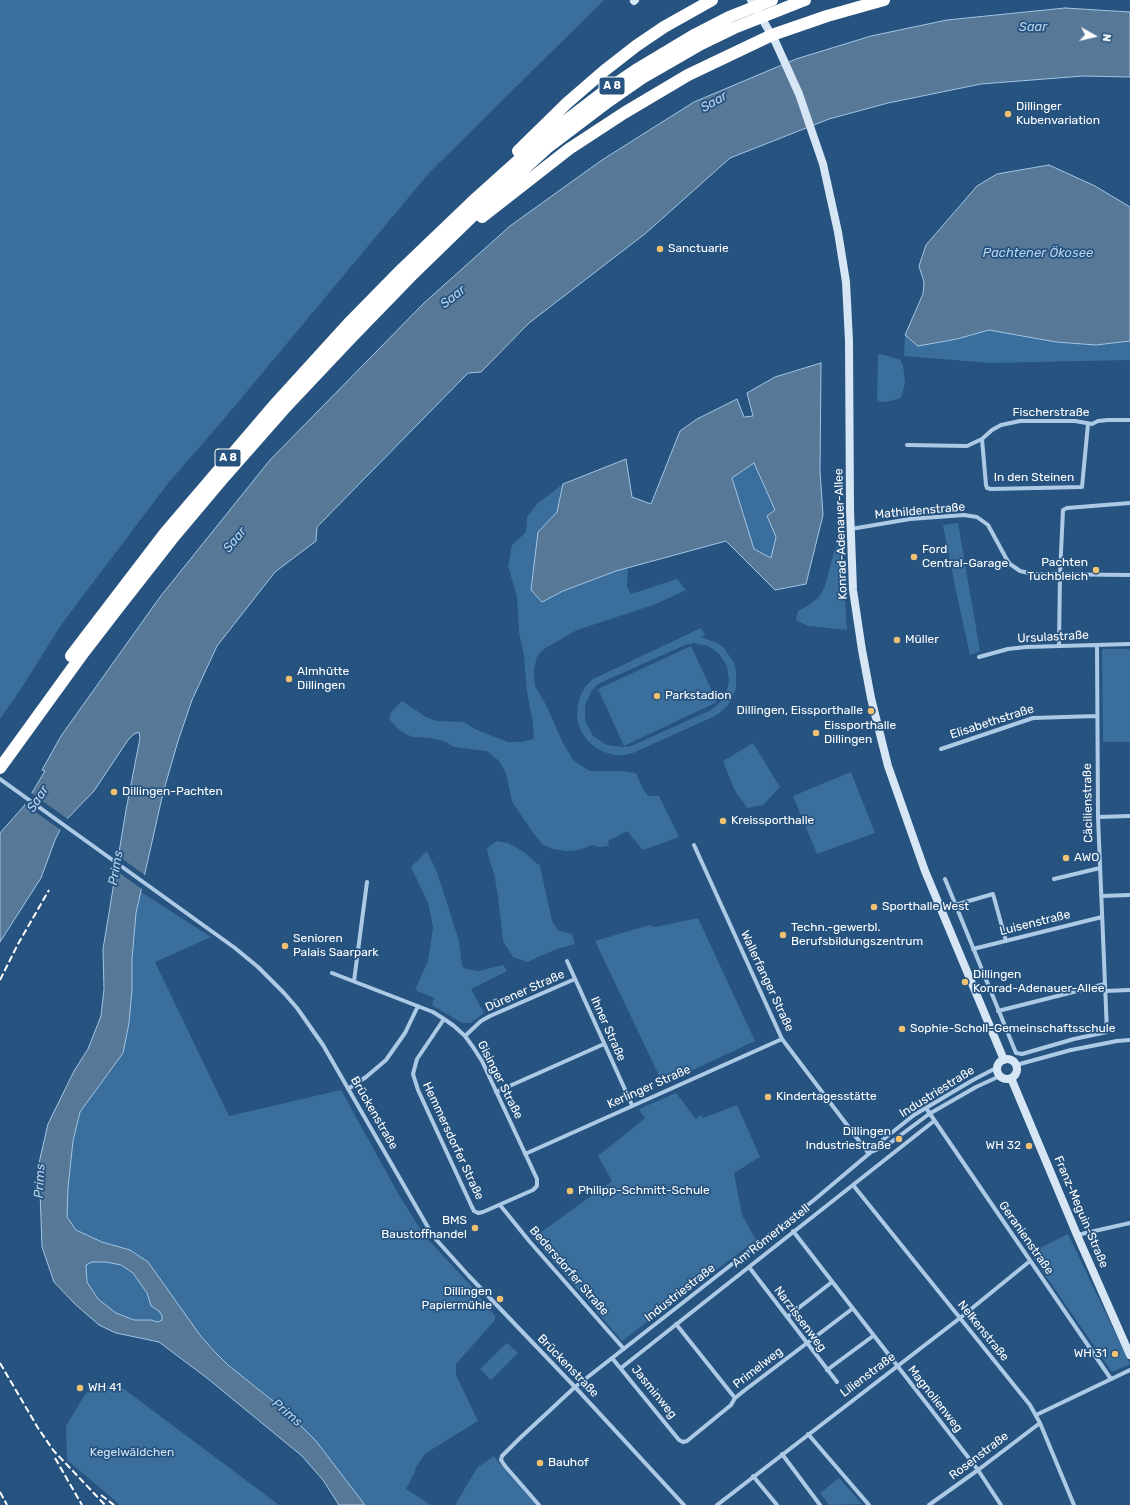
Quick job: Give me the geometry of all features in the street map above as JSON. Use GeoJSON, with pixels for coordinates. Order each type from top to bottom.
{"type":"FeatureCollection","features":[{"type":"Feature","properties":{"kind":"highway"},"geometry":{"type":"LineString","coordinates":[[473,201],[525,144],[604,71],[636,46],[664,27],[712,0]]}},
{"type":"Feature","properties":{"kind":"highway","name":"A 8"},"geometry":{"type":"LineString","coordinates":[[0,754],[114,598],[218,470],[348,324],[402,269],[473,201],[541,140],[602,93],[636,70],[696,34],[729,17],[772,0]]}},
{"type":"Feature","properties":{"kind":"highway","name":"A 8"},"geometry":{"type":"LineString","coordinates":[[0,768],[116,610],[172,539],[225,476],[284,409],[351,338],[448,240],[547,148],[608,101],[642,78],[701,44],[734,28],[805,0]]}},
{"type":"Feature","properties":{"kind":"highway"},"geometry":{"type":"LineString","coordinates":[[448,240],[484,215],[568,149],[624,112],[688,75],[772,36],[827,16],[884,0]]}},
{"type":"Feature","properties":{"kind":"street","name":"Konrad-Adenauer-Allee"},"geometry":{"type":"LineString","coordinates":[[751,0],[772,36],[799,94],[816,140],[836,217],[846,282],[850,341],[851,529],[853,590],[870,698],[887,760],[925,871],[1004,1060]]}},
{"type":"Feature","properties":{"kind":"street","name":"Fischerstraße"},"geometry":{"type":"LineString","coordinates":[[907,445],[967,446],[982,439],[992,430],[1001,425],[1011,422],[1076,421],[1088,424],[1108,420],[1130,420]]}},
{"type":"Feature","properties":{"kind":"street","name":"In den Steinen"},"geometry":{"type":"LineString","coordinates":[[982,439],[987,488],[1082,487],[1088,424]]}},
{"type":"Feature","properties":{"kind":"street"},"geometry":{"type":"LineString","coordinates":[[1059,645],[1062,510],[1080,506],[1130,503]]}},
{"type":"Feature","properties":{"kind":"street","name":"Mathildenstraße"},"geometry":{"type":"LineString","coordinates":[[851,529],[893,522],[964,515],[977,517],[988,525],[1006,558],[1014,568],[1026,573],[1130,575]]}},
{"type":"Feature","properties":{"kind":"street","name":"Ursulastraße"},"geometry":{"type":"LineString","coordinates":[[979,658],[1008,649],[1026,647],[1130,644]]}},
{"type":"Feature","properties":{"kind":"street","name":"Cäcilienstraße"},"geometry":{"type":"LineString","coordinates":[[998,1010],[1014,1051],[1017,1054],[1022,1054],[1074,1038],[1107,1032],[1098,817],[1097,645]]}},
{"type":"Feature","properties":{"kind":"street","name":"Elisabethstraße"},"geometry":{"type":"LineString","coordinates":[[941,749],[1033,718],[1097,716]]}},
{"type":"Feature","properties":{"kind":"street","name":"Brückenstraße"},"geometry":{"type":"LineString","coordinates":[[0,779],[235,948],[271,980],[297,1008],[330,1056],[433,1236],[684,1505]]}},
{"type":"Feature","properties":{"kind":"street"},"geometry":{"type":"LineString","coordinates":[[1098,817],[1130,816]]}},
{"type":"Feature","properties":{"kind":"street","name":"Wallerfanger Straße"},"geometry":{"type":"LineString","coordinates":[[694,845],[782,1039],[870,1153]]}},
{"type":"Feature","properties":{"kind":"street"},"geometry":{"type":"LineString","coordinates":[[1054,879],[1100,868]]}},
{"type":"Feature","properties":{"kind":"street"},"geometry":{"type":"LineString","coordinates":[[945,879],[998,1010],[1105,984]]}},
{"type":"Feature","properties":{"kind":"street"},"geometry":{"type":"LineString","coordinates":[[354,981],[367,882]]}},
{"type":"Feature","properties":{"kind":"street"},"geometry":{"type":"LineString","coordinates":[[955,905],[993,894],[1006,940]]}},
{"type":"Feature","properties":{"kind":"street"},"geometry":{"type":"LineString","coordinates":[[1101,896],[1130,895]]}},
{"type":"Feature","properties":{"kind":"street","name":"Luisenstraße"},"geometry":{"type":"LineString","coordinates":[[973,949],[1102,916]]}},
{"type":"Feature","properties":{"kind":"street","name":"Ihner Straße"},"geometry":{"type":"LineString","coordinates":[[567,961],[632,1105]]}},
{"type":"Feature","properties":{"kind":"street","name":"Gisinger Straße"},"geometry":{"type":"LineString","coordinates":[[332,973],[418,1006],[444,1019],[465,1036],[482,1061],[537,1179],[537,1186]]}},
{"type":"Feature","properties":{"kind":"street","name":"Dürener Straße"},"geometry":{"type":"LineString","coordinates":[[465,1036],[481,1021],[490,1016],[575,979]]}},
{"type":"Feature","properties":{"kind":"street"},"geometry":{"type":"LineString","coordinates":[[1105,991],[1130,990]]}},
{"type":"Feature","properties":{"kind":"street"},"geometry":{"type":"LineString","coordinates":[[348,1088],[366,1077],[386,1060],[405,1033],[418,1006]]}},
{"type":"Feature","properties":{"kind":"street","name":"Hemmersdorfer Straße"},"geometry":{"type":"LineString","coordinates":[[444,1019],[417,1059],[413,1074],[474,1211],[478,1213],[483,1212],[533,1190],[537,1186]]}},
{"type":"Feature","properties":{"kind":"street","name":"Kerlinger Straße"},"geometry":{"type":"LineString","coordinates":[[525,1154],[782,1039]]}},
{"type":"Feature","properties":{"kind":"street"},"geometry":{"type":"LineString","coordinates":[[1016,1066],[1071,1050],[1130,1040]]}},
{"type":"Feature","properties":{"kind":"street"},"geometry":{"type":"LineString","coordinates":[[496,1092],[604,1044]]}},
{"type":"Feature","properties":{"kind":"street"},"geometry":{"type":"LineString","coordinates":[[1004,1060],[1012,1060],[1016,1066],[1016,1074],[1011,1078],[1006,1079],[1000,1076],[998,1067],[1004,1060]]}},
{"type":"Feature","properties":{"kind":"street","name":"Industriestraße"},"geometry":{"type":"LineString","coordinates":[[539,1505],[502,1462],[501,1458],[519,1439],[575,1387],[814,1200],[870,1153],[875,1146],[926,1108],[998,1067]]}},
{"type":"Feature","properties":{"kind":"street","name":"Industriestraße"},"geometry":{"type":"LineString","coordinates":[[870,1153],[886,1146],[929,1114],[976,1087],[1000,1076]]}},
{"type":"Feature","properties":{"kind":"street","name":"Franz-Meguin-Straße"},"geometry":{"type":"LineString","coordinates":[[1011,1078],[1077,1235],[1130,1355]]}},
{"type":"Feature","properties":{"kind":"street","name":"Geranienstraße"},"geometry":{"type":"LineString","coordinates":[[926,1108],[1110,1379]]}},
{"type":"Feature","properties":{"kind":"street","name":"Am Römerkastell"},"geometry":{"type":"LineString","coordinates":[[621,1368],[934,1121]]}},
{"type":"Feature","properties":{"kind":"street","name":"Nelkenstraße"},"geometry":{"type":"LineString","coordinates":[[853,1185],[1030,1405],[1040,1423],[1074,1505]]}},
{"type":"Feature","properties":{"kind":"street","name":"Bedersdorfer Straße"},"geometry":{"type":"LineString","coordinates":[[500,1205],[530,1242],[624,1349]]}},
{"type":"Feature","properties":{"kind":"street"},"geometry":{"type":"LineString","coordinates":[[1077,1235],[1130,1223]]}},
{"type":"Feature","properties":{"kind":"street","name":"Magnolienweg"},"geometry":{"type":"LineString","coordinates":[[793,1231],[978,1470],[1001,1505]]}},
{"type":"Feature","properties":{"kind":"street","name":"Lilienstraße"},"geometry":{"type":"LineString","coordinates":[[717,1505],[960,1318],[1030,1261]]}},
{"type":"Feature","properties":{"kind":"street","name":"Narzissenweg"},"geometry":{"type":"LineString","coordinates":[[749,1267],[836,1382]]}},
{"type":"Feature","properties":{"kind":"street"},"geometry":{"type":"LineString","coordinates":[[787,1317],[832,1282]]}},
{"type":"Feature","properties":{"kind":"street","name":"Primelweg"},"geometry":{"type":"LineString","coordinates":[[679,1440],[682,1442],[687,1441],[731,1405],[735,1398],[852,1309]]}},
{"type":"Feature","properties":{"kind":"street"},"geometry":{"type":"LineString","coordinates":[[676,1324],[735,1398]]}},
{"type":"Feature","properties":{"kind":"street"},"geometry":{"type":"LineString","coordinates":[[828,1370],[873,1336]]}},
{"type":"Feature","properties":{"kind":"street","name":"Jasminweg"},"geometry":{"type":"LineString","coordinates":[[612,1358],[679,1440]]}},
{"type":"Feature","properties":{"kind":"street"},"geometry":{"type":"LineString","coordinates":[[1036,1415],[1130,1370]]}},
{"type":"Feature","properties":{"kind":"street","name":"Rosenstraße"},"geometry":{"type":"LineString","coordinates":[[929,1505],[1040,1423]]}},
{"type":"Feature","properties":{"kind":"street"},"geometry":{"type":"LineString","coordinates":[[808,1434],[869,1505]]}},
{"type":"Feature","properties":{"kind":"street"},"geometry":{"type":"LineString","coordinates":[[782,1454],[820,1505]]}},
{"type":"Feature","properties":{"kind":"street"},"geometry":{"type":"LineString","coordinates":[[753,1476],[777,1505]]}},
{"type":"Feature","properties":{"kind":"green space"},"geometry":{"type":"Polygon","coordinates":[[[0,0],[604,0],[429,173],[224,419],[169,482],[61,625],[21,689],[0,719],[0,0]]]}},
{"type":"Feature","properties":{"kind":"green space"},"geometry":{"type":"Polygon","coordinates":[[[989,330],[1056,342],[1096,345],[1130,341],[1130,360],[990,363],[904,356],[905,335],[918,346],[957,339],[989,330]]]}},
{"type":"Feature","properties":{"kind":"green space"},"geometry":{"type":"Polygon","coordinates":[[[881,354],[900,360],[903,365],[905,383],[901,398],[881,402],[877,400],[878,355],[881,354]]]}},
{"type":"Feature","properties":{"kind":"green space"},"geometry":{"type":"Polygon","coordinates":[[[754,463],[775,510],[767,516],[776,537],[771,558],[754,549],[732,478],[754,463]]]}},
{"type":"Feature","properties":{"kind":"green space"},"geometry":{"type":"Polygon","coordinates":[[[563,484],[557,512],[538,532],[542,601],[563,591],[628,567],[627,587],[631,594],[677,579],[686,590],[656,604],[577,630],[544,649],[537,656],[534,670],[535,686],[546,705],[563,743],[574,761],[590,771],[622,771],[636,773],[648,796],[659,796],[679,837],[643,850],[627,831],[608,841],[609,846],[600,847],[592,845],[579,850],[567,851],[552,849],[542,844],[512,802],[506,773],[499,761],[487,751],[454,747],[444,741],[430,738],[412,737],[399,730],[389,719],[392,711],[402,701],[426,717],[436,721],[464,722],[477,730],[508,742],[522,742],[534,739],[533,723],[527,692],[524,656],[519,632],[517,597],[508,566],[512,545],[526,532],[527,517],[537,504],[563,484]]]}},
{"type":"Feature","properties":{"kind":"green space"},"geometry":{"type":"Polygon","coordinates":[[[958,523],[980,651],[970,655],[943,525],[958,523]]]}},
{"type":"Feature","properties":{"kind":"green space"},"geometry":{"type":"Polygon","coordinates":[[[838,544],[842,550],[847,630],[808,626],[796,620],[798,611],[819,597],[825,586],[834,552],[838,544]]]}},
{"type":"Feature","properties":{"kind":"green space"},"geometry":{"type":"Polygon","coordinates":[[[701,628],[705,635],[701,637],[717,643],[724,648],[734,663],[736,671],[736,689],[728,705],[715,716],[633,753],[614,755],[604,752],[588,741],[582,733],[578,723],[578,704],[581,694],[593,679],[701,628]],[[693,643],[685,645],[598,684],[592,690],[585,705],[585,721],[593,736],[607,745],[623,747],[631,746],[711,710],[722,700],[728,687],[729,680],[727,666],[719,654],[707,646],[693,643]]]}},
{"type":"Feature","properties":{"kind":"green space","name":"Parkstadion"},"geometry":{"type":"Polygon","coordinates":[[[691,646],[717,702],[624,746],[598,689],[691,646]]]}},
{"type":"Feature","properties":{"kind":"green space"},"geometry":{"type":"Polygon","coordinates":[[[1102,649],[1130,649],[1130,742],[1103,742],[1102,649]]]}},
{"type":"Feature","properties":{"kind":"green space"},"geometry":{"type":"Polygon","coordinates":[[[753,743],[780,787],[763,805],[747,808],[734,789],[723,761],[753,743]]]}},
{"type":"Feature","properties":{"kind":"green space"},"geometry":{"type":"Polygon","coordinates":[[[851,772],[875,833],[817,854],[793,796],[851,772]]]}},
{"type":"Feature","properties":{"kind":"green space"},"geometry":{"type":"Polygon","coordinates":[[[497,841],[508,843],[524,852],[540,866],[552,921],[558,930],[572,934],[575,944],[557,949],[527,962],[513,957],[503,941],[498,896],[494,873],[487,848],[497,841]]]}},
{"type":"Feature","properties":{"kind":"green space"},"geometry":{"type":"Polygon","coordinates":[[[427,851],[437,872],[459,941],[462,966],[466,969],[479,971],[503,965],[507,971],[471,989],[484,1013],[471,1023],[462,1023],[432,1005],[434,998],[415,990],[428,961],[433,927],[428,903],[411,867],[427,851]]]}},
{"type":"Feature","properties":{"kind":"green space"},"geometry":{"type":"Polygon","coordinates":[[[141,892],[211,937],[155,962],[229,1116],[341,1090],[399,1195],[424,1235],[473,1288],[495,1316],[495,1320],[456,1364],[456,1375],[478,1421],[426,1453],[416,1467],[406,1489],[431,1505],[365,1505],[316,1441],[288,1413],[228,1365],[200,1335],[102,1242],[76,1230],[67,1217],[68,1188],[73,1141],[80,1112],[123,1053],[129,1023],[136,913],[141,892]]]}},
{"type":"Feature","properties":{"kind":"green space"},"geometry":{"type":"Polygon","coordinates":[[[698,918],[755,1041],[663,1084],[595,941],[649,925],[655,927],[698,918]]]}},
{"type":"Feature","properties":{"kind":"green space"},"geometry":{"type":"Polygon","coordinates":[[[676,1093],[696,1119],[701,1115],[703,1118],[737,1105],[760,1157],[734,1173],[742,1215],[756,1240],[622,1341],[533,1238],[612,1181],[598,1156],[645,1118],[639,1109],[676,1093]]]}},
{"type":"Feature","properties":{"kind":"green space"},"geometry":{"type":"Polygon","coordinates":[[[1068,1234],[1130,1364],[1112,1372],[1030,1253],[1068,1234]]]}},
{"type":"Feature","properties":{"kind":"green space"},"geometry":{"type":"Polygon","coordinates":[[[92,1262],[106,1262],[121,1265],[133,1273],[147,1293],[151,1306],[159,1311],[162,1316],[162,1320],[158,1322],[151,1320],[134,1320],[116,1313],[98,1299],[86,1282],[86,1265],[92,1262]]]}},
{"type":"Feature","properties":{"kind":"green space"},"geometry":{"type":"Polygon","coordinates":[[[507,1343],[518,1353],[491,1380],[480,1369],[507,1343]]]}},
{"type":"Feature","properties":{"kind":"green space","name":"Kegelwäldchen"},"geometry":{"type":"Polygon","coordinates":[[[116,1383],[279,1505],[120,1505],[67,1460],[66,1426],[86,1393],[116,1383]]]}},
{"type":"Feature","properties":{"kind":"green space"},"geometry":{"type":"Polygon","coordinates":[[[494,1456],[536,1505],[455,1505],[477,1468],[494,1456]]]}},
{"type":"Feature","properties":{"kind":"green space"},"geometry":{"type":"Polygon","coordinates":[[[839,1478],[862,1504],[829,1505],[820,1493],[839,1478]]]}},
{"type":"Feature","properties":{"kind":"water"},"geometry":{"type":"Polygon","coordinates":[[[1065,8],[1130,12],[1130,77],[1083,76],[981,84],[888,103],[829,119],[730,158],[646,233],[529,323],[481,372],[468,373],[317,527],[316,541],[275,572],[217,646],[192,700],[163,793],[136,913],[129,1023],[123,1053],[80,1112],[73,1141],[68,1188],[67,1217],[76,1230],[102,1242],[130,1250],[148,1262],[200,1335],[214,1351],[228,1365],[288,1413],[316,1441],[365,1505],[339,1505],[323,1480],[302,1456],[207,1378],[159,1342],[116,1333],[99,1325],[75,1304],[54,1282],[42,1247],[39,1163],[48,1124],[74,1071],[88,1049],[101,1016],[104,989],[103,949],[126,810],[140,738],[139,732],[134,734],[128,740],[94,791],[64,822],[55,840],[41,878],[0,942],[0,833],[24,806],[45,771],[42,770],[61,736],[160,597],[270,460],[424,303],[510,226],[602,160],[694,102],[796,59],[871,36],[947,20],[1065,8]],[[92,1262],[86,1265],[87,1282],[98,1299],[116,1313],[134,1320],[151,1320],[158,1322],[162,1320],[162,1316],[159,1311],[151,1306],[147,1293],[133,1273],[121,1265],[106,1262],[92,1262]]]}},
{"type":"Feature","properties":{"kind":"water","name":"Pachtener Ökosee"},"geometry":{"type":"Polygon","coordinates":[[[1049,165],[1095,186],[1130,207],[1130,341],[1096,345],[1056,342],[989,330],[957,339],[918,346],[905,335],[923,294],[924,282],[919,266],[926,245],[977,186],[997,174],[1049,165]]]}},
{"type":"Feature","properties":{"kind":"water"},"geometry":{"type":"Polygon","coordinates":[[[821,363],[820,471],[823,515],[806,584],[775,590],[726,541],[616,571],[563,591],[542,602],[531,590],[538,532],[557,512],[563,484],[626,459],[632,497],[651,504],[680,431],[697,419],[737,399],[744,417],[753,416],[747,393],[775,377],[821,363]],[[754,463],[732,478],[754,549],[771,558],[776,537],[767,516],[775,510],[754,463]]]}},
{"type":"Feature","properties":{"kind":"pier"},"geometry":{"type":"Polygon","coordinates":[[[30,792],[69,820],[62,831],[23,803],[30,792]]]}},
{"type":"Feature","properties":{"kind":"pier"},"geometry":{"type":"Polygon","coordinates":[[[117,855],[146,876],[143,890],[114,869],[117,855]]]}},
{"type":"Feature","properties":{"kind":"railway"},"geometry":{"type":"LineString","coordinates":[[0,980],[18,944],[49,890]]}},
{"type":"Feature","properties":{"kind":"railway"},"geometry":{"type":"LineString","coordinates":[[0,1363],[38,1428],[53,1450],[105,1505]]}},
{"type":"Feature","properties":{"kind":"railway"},"geometry":{"type":"LineString","coordinates":[[55,1458],[82,1505]]}},
{"type":"Feature","properties":{"kind":"railway"},"geometry":{"type":"LineString","coordinates":[[0,1492],[7,1505]]}},
{"type":"Feature","properties":{"kind":"railway"},"geometry":{"type":"LineString","coordinates":[[101,1495],[114,1505]]}},
{"type":"Feature","properties":{"kind":"place","name":"Dillinger Kubenvariation"},"geometry":{"type":"Point","coordinates":[1008,114]}},
{"type":"Feature","properties":{"kind":"place","name":"Sanctuarie"},"geometry":{"type":"Point","coordinates":[660,249]}},
{"type":"Feature","properties":{"kind":"place","name":"Ford Central-Garage"},"geometry":{"type":"Point","coordinates":[914,557]}},
{"type":"Feature","properties":{"kind":"place","name":"Pachten Tuchbleich"},"geometry":{"type":"Point","coordinates":[1096,570]}},
{"type":"Feature","properties":{"kind":"place","name":"Müller"},"geometry":{"type":"Point","coordinates":[897,640]}},
{"type":"Feature","properties":{"kind":"place","name":"Almhütte Dillingen"},"geometry":{"type":"Point","coordinates":[289,679]}},
{"type":"Feature","properties":{"kind":"place","name":"Parkstadion"},"geometry":{"type":"Point","coordinates":[657,696]}},
{"type":"Feature","properties":{"kind":"place","name":"Dillingen, Eissporthalle"},"geometry":{"type":"Point","coordinates":[871,711]}},
{"type":"Feature","properties":{"kind":"place","name":"Eissporthalle Dillingen"},"geometry":{"type":"Point","coordinates":[816,733]}},
{"type":"Feature","properties":{"kind":"place","name":"Dillingen-Pachten"},"geometry":{"type":"Point","coordinates":[114,792]}},
{"type":"Feature","properties":{"kind":"place","name":"Kreissporthalle"},"geometry":{"type":"Point","coordinates":[723,821]}},
{"type":"Feature","properties":{"kind":"place","name":"AWO"},"geometry":{"type":"Point","coordinates":[1066,858]}},
{"type":"Feature","properties":{"kind":"place","name":"Sporthalle West"},"geometry":{"type":"Point","coordinates":[874,907]}},
{"type":"Feature","properties":{"kind":"place","name":"Techn.-gewerbl. Berufsbildungszentrum"},"geometry":{"type":"Point","coordinates":[783,935]}},
{"type":"Feature","properties":{"kind":"place","name":"Senioren Palais Saarpark"},"geometry":{"type":"Point","coordinates":[285,946]}},
{"type":"Feature","properties":{"kind":"place","name":"Dillingen Konrad-Adenauer-Allee"},"geometry":{"type":"Point","coordinates":[965,982]}},
{"type":"Feature","properties":{"kind":"place","name":"Sophie-Scholl-Gemeinschaftsschule"},"geometry":{"type":"Point","coordinates":[902,1029]}},
{"type":"Feature","properties":{"kind":"place","name":"Kindertagesstätte"},"geometry":{"type":"Point","coordinates":[768,1097]}},
{"type":"Feature","properties":{"kind":"place","name":"Dillingen Industriestraße"},"geometry":{"type":"Point","coordinates":[899,1139]}},
{"type":"Feature","properties":{"kind":"place","name":"WH 32"},"geometry":{"type":"Point","coordinates":[1029,1146]}},
{"type":"Feature","properties":{"kind":"place","name":"Philipp-Schmitt-Schule"},"geometry":{"type":"Point","coordinates":[570,1191]}},
{"type":"Feature","properties":{"kind":"place","name":"BMS Baustoffhandel"},"geometry":{"type":"Point","coordinates":[475,1228]}},
{"type":"Feature","properties":{"kind":"place","name":"Dillingen Papiermühle"},"geometry":{"type":"Point","coordinates":[500,1299]}},
{"type":"Feature","properties":{"kind":"place","name":"WH 31"},"geometry":{"type":"Point","coordinates":[1115,1354]}},
{"type":"Feature","properties":{"kind":"place","name":"WH 41"},"geometry":{"type":"Point","coordinates":[80,1388]}},
{"type":"Feature","properties":{"kind":"place","name":"Bauhof"},"geometry":{"type":"Point","coordinates":[540,1463]}},
{"type":"Feature","properties":{"kind":"water label","name":"Saar"},"geometry":{"type":"Point","coordinates":[1033,27]}},
{"type":"Feature","properties":{"kind":"water label","name":"Saar"},"geometry":{"type":"Point","coordinates":[714,102]}},
{"type":"Feature","properties":{"kind":"water label","name":"Saar"},"geometry":{"type":"Point","coordinates":[453,297]}},
{"type":"Feature","properties":{"kind":"water label","name":"Saar"},"geometry":{"type":"Point","coordinates":[235,540]}},
{"type":"Feature","properties":{"kind":"water label","name":"Saar"},"geometry":{"type":"Point","coordinates":[38,799]}},
{"type":"Feature","properties":{"kind":"water label","name":"Prims"},"geometry":{"type":"Point","coordinates":[116,868]}},
{"type":"Feature","properties":{"kind":"water label","name":"Prims"},"geometry":{"type":"Point","coordinates":[40,1181]}},
{"type":"Feature","properties":{"kind":"water label","name":"Prims"},"geometry":{"type":"Point","coordinates":[287,1413]}}]}
